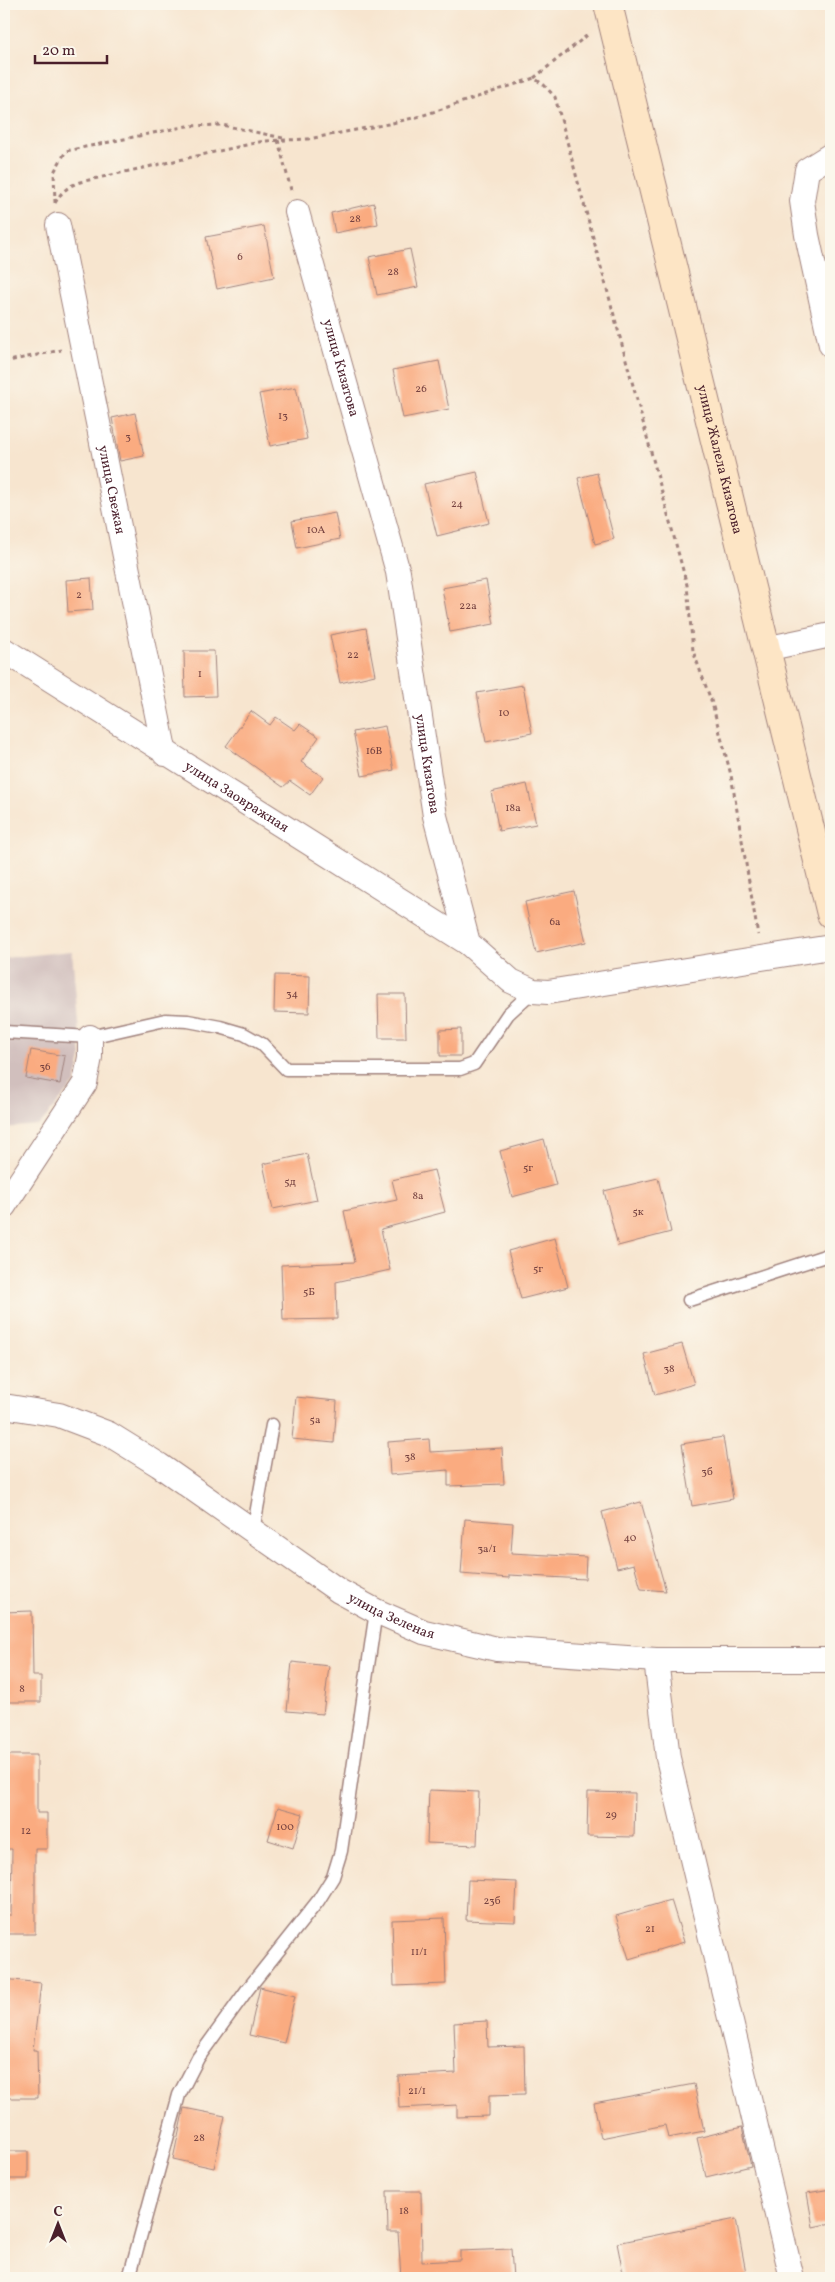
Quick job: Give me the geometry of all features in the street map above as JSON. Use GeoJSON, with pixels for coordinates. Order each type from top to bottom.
{"type":"FeatureCollection","features":[{"type":"Feature","properties":{"kind":"main road","name":"улица Жалела Кизатова"},"geometry":{"type":"LineString","coordinates":[[610,10],[831,914]]}},
{"type":"Feature","properties":{"kind":"street"},"geometry":{"type":"LineString","coordinates":[[831,155],[807,170],[802,201],[807,235],[831,346]]}},
{"type":"Feature","properties":{"kind":"street","name":"улица Кизатова"},"geometry":{"type":"LineString","coordinates":[[297,212],[398,572],[435,816],[468,943]]}},
{"type":"Feature","properties":{"kind":"street","name":"улица Свежая"},"geometry":{"type":"LineString","coordinates":[[56,215],[165,754]]}},
{"type":"Feature","properties":{"kind":"street"},"geometry":{"type":"LineString","coordinates":[[765,649],[831,635]]}},
{"type":"Feature","properties":{"kind":"street","name":"улица Заовражная"},"geometry":{"type":"LineString","coordinates":[[4,650],[165,754],[468,943]]}},
{"type":"Feature","properties":{"kind":"street"},"geometry":{"type":"LineString","coordinates":[[468,943],[511,981],[533,991],[548,992],[831,947]]}},
{"type":"Feature","properties":{"kind":"street"},"geometry":{"type":"LineString","coordinates":[[4,1206],[85,1083],[90,1057],[90,1037]]}},
{"type":"Feature","properties":{"kind":"street","name":"улица Зеленая"},"geometry":{"type":"LineString","coordinates":[[4,1406],[59,1414],[109,1434],[159,1466],[339,1591],[376,1611],[424,1632],[497,1649],[656,1660],[831,1660]]}},
{"type":"Feature","properties":{"kind":"street"},"geometry":{"type":"LineString","coordinates":[[656,1660],[668,1758],[792,2278]]}},
{"type":"Feature","properties":{"kind":"lane"},"geometry":{"type":"LineString","coordinates":[[4,1032],[90,1037],[165,1020],[188,1021],[244,1034],[262,1044],[286,1069],[460,1069],[474,1064],[508,1014],[533,991]]}},
{"type":"Feature","properties":{"kind":"lane"},"geometry":{"type":"LineString","coordinates":[[689,1300],[831,1254]]}},
{"type":"Feature","properties":{"kind":"lane"},"geometry":{"type":"LineString","coordinates":[[253,1531],[272,1425]]}},
{"type":"Feature","properties":{"kind":"lane"},"geometry":{"type":"LineString","coordinates":[[129,2278],[179,2095],[198,2058],[247,1990],[318,1901],[333,1877],[341,1851],[376,1611]]}},
{"type":"Feature","properties":{"kind":"path"},"geometry":{"type":"LineString","coordinates":[[56,215],[60,194],[70,185],[80,182],[264,141],[308,139],[421,116],[534,78],[610,10]]}},
{"type":"Feature","properties":{"kind":"path"},"geometry":{"type":"LineString","coordinates":[[534,78],[544,85],[555,97],[687,585],[693,651],[712,703],[730,775],[762,958]]}},
{"type":"Feature","properties":{"kind":"path"},"geometry":{"type":"LineString","coordinates":[[56,215],[54,172],[66,151],[187,126],[222,125],[288,140]]}},
{"type":"Feature","properties":{"kind":"path"},"geometry":{"type":"LineString","coordinates":[[278,140],[297,212]]}},
{"type":"Feature","properties":{"kind":"path"},"geometry":{"type":"LineString","coordinates":[[4,362],[81,346]]}},
{"type":"Feature","properties":{"kind":"shaded area"},"geometry":{"type":"Polygon","coordinates":[[[72,951],[81,1058],[75,1083],[39,1125],[4,1128],[4,958],[72,951]]]}},
{"type":"Feature","properties":{"kind":"building"},"geometry":{"type":"Polygon","coordinates":[[[374,203],[378,224],[335,233],[331,213],[374,203]]]}},
{"type":"Feature","properties":{"kind":"building"},"geometry":{"type":"Polygon","coordinates":[[[264,226],[274,277],[217,289],[206,237],[264,226]]]}},
{"type":"Feature","properties":{"kind":"building"},"geometry":{"type":"Polygon","coordinates":[[[410,249],[418,287],[377,295],[369,257],[410,249]]]}},
{"type":"Feature","properties":{"kind":"building"},"geometry":{"type":"Polygon","coordinates":[[[439,361],[449,409],[403,418],[393,370],[439,361]]]}},
{"type":"Feature","properties":{"kind":"building"},"geometry":{"type":"Polygon","coordinates":[[[296,387],[307,439],[270,446],[259,394],[296,387]]]}},
{"type":"Feature","properties":{"kind":"building"},"geometry":{"type":"Polygon","coordinates":[[[135,413],[144,456],[120,461],[112,418],[135,413]]]}},
{"type":"Feature","properties":{"kind":"building"},"geometry":{"type":"Polygon","coordinates":[[[477,472],[489,523],[437,536],[424,484],[477,472]]]}},
{"type":"Feature","properties":{"kind":"building"},"geometry":{"type":"Polygon","coordinates":[[[597,473],[614,539],[595,544],[578,478],[597,473]]]}},
{"type":"Feature","properties":{"kind":"building"},"geometry":{"type":"Polygon","coordinates":[[[335,513],[340,539],[297,548],[292,521],[335,513]]]}},
{"type":"Feature","properties":{"kind":"building"},"geometry":{"type":"Polygon","coordinates":[[[91,578],[93,610],[68,612],[66,580],[91,578]]]}},
{"type":"Feature","properties":{"kind":"building"},"geometry":{"type":"Polygon","coordinates":[[[486,580],[494,624],[450,632],[442,588],[486,580]]]}},
{"type":"Feature","properties":{"kind":"building"},"geometry":{"type":"Polygon","coordinates":[[[366,628],[375,675],[340,683],[330,635],[366,628]]]}},
{"type":"Feature","properties":{"kind":"building"},"geometry":{"type":"Polygon","coordinates":[[[184,651],[214,651],[216,696],[185,697],[184,651]]]}},
{"type":"Feature","properties":{"kind":"building"},"geometry":{"type":"Polygon","coordinates":[[[523,685],[532,733],[486,742],[477,693],[523,685]]]}},
{"type":"Feature","properties":{"kind":"building"},"geometry":{"type":"Polygon","coordinates":[[[251,711],[270,725],[276,717],[295,730],[300,724],[319,737],[301,762],[323,777],[310,795],[290,781],[283,787],[226,746],[251,711]]]}},
{"type":"Feature","properties":{"kind":"building"},"geometry":{"type":"Polygon","coordinates":[[[385,726],[394,770],[362,776],[353,732],[385,726]]]}},
{"type":"Feature","properties":{"kind":"building"},"geometry":{"type":"Polygon","coordinates":[[[527,784],[536,824],[499,831],[491,792],[527,784]]]}},
{"type":"Feature","properties":{"kind":"building"},"geometry":{"type":"Polygon","coordinates":[[[574,891],[586,942],[536,953],[525,902],[574,891]]]}},
{"type":"Feature","properties":{"kind":"building"},"geometry":{"type":"Polygon","coordinates":[[[275,975],[310,976],[309,1013],[274,1012],[275,975]]]}},
{"type":"Feature","properties":{"kind":"building"},"geometry":{"type":"Polygon","coordinates":[[[378,994],[405,994],[406,1038],[379,1038],[378,994]]]}},
{"type":"Feature","properties":{"kind":"building"},"geometry":{"type":"Polygon","coordinates":[[[461,1029],[461,1056],[440,1056],[440,1030],[461,1029]]]}},
{"type":"Feature","properties":{"kind":"building"},"geometry":{"type":"Polygon","coordinates":[[[31,1050],[65,1056],[60,1084],[26,1078],[31,1050]]]}},
{"type":"Feature","properties":{"kind":"building"},"geometry":{"type":"Polygon","coordinates":[[[544,1139],[556,1185],[512,1197],[500,1151],[544,1139]]]}},
{"type":"Feature","properties":{"kind":"building"},"geometry":{"type":"Polygon","coordinates":[[[307,1154],[317,1200],[273,1209],[263,1164],[307,1154]]]}},
{"type":"Feature","properties":{"kind":"building"},"geometry":{"type":"Polygon","coordinates":[[[434,1170],[445,1212],[381,1229],[390,1270],[336,1282],[337,1319],[283,1320],[281,1265],[355,1262],[344,1211],[397,1200],[392,1180],[434,1170]]]}},
{"type":"Feature","properties":{"kind":"building"},"geometry":{"type":"Polygon","coordinates":[[[658,1178],[671,1232],[618,1246],[604,1191],[658,1178]]]}},
{"type":"Feature","properties":{"kind":"building"},"geometry":{"type":"Polygon","coordinates":[[[555,1238],[568,1287],[521,1299],[508,1251],[555,1238]]]}},
{"type":"Feature","properties":{"kind":"building"},"geometry":{"type":"Polygon","coordinates":[[[682,1344],[694,1384],[655,1395],[644,1354],[682,1344]]]}},
{"type":"Feature","properties":{"kind":"building"},"geometry":{"type":"Polygon","coordinates":[[[296,1397],[337,1401],[334,1443],[292,1439],[296,1397]]]}},
{"type":"Feature","properties":{"kind":"building"},"geometry":{"type":"Polygon","coordinates":[[[723,1437],[733,1499],[692,1506],[682,1444],[723,1437]]]}},
{"type":"Feature","properties":{"kind":"building"},"geometry":{"type":"Polygon","coordinates":[[[429,1439],[430,1452],[502,1448],[504,1484],[448,1486],[448,1470],[390,1475],[388,1442],[429,1439]]]}},
{"type":"Feature","properties":{"kind":"building"},"geometry":{"type":"Polygon","coordinates":[[[641,1502],[666,1591],[641,1589],[634,1564],[617,1568],[602,1512],[641,1502]]]}},
{"type":"Feature","properties":{"kind":"building"},"geometry":{"type":"Polygon","coordinates":[[[465,1519],[513,1523],[511,1553],[586,1557],[585,1579],[509,1575],[509,1578],[461,1574],[465,1519]]]}},
{"type":"Feature","properties":{"kind":"building"},"geometry":{"type":"Polygon","coordinates":[[[32,1611],[33,1676],[41,1676],[41,1702],[4,1702],[4,1612],[32,1611]]]}},
{"type":"Feature","properties":{"kind":"building"},"geometry":{"type":"Polygon","coordinates":[[[292,1662],[329,1666],[323,1714],[287,1711],[292,1662]]]}},
{"type":"Feature","properties":{"kind":"building"},"geometry":{"type":"Polygon","coordinates":[[[4,1755],[37,1755],[37,1813],[47,1813],[47,1849],[35,1849],[35,1934],[6,1934],[6,1915],[11,1915],[12,1849],[6,1849],[4,1755]]]}},
{"type":"Feature","properties":{"kind":"building"},"geometry":{"type":"Polygon","coordinates":[[[429,1790],[479,1792],[477,1845],[427,1843],[429,1790]]]}},
{"type":"Feature","properties":{"kind":"building"},"geometry":{"type":"Polygon","coordinates":[[[588,1792],[635,1793],[634,1837],[587,1836],[588,1792]]]}},
{"type":"Feature","properties":{"kind":"building"},"geometry":{"type":"Polygon","coordinates":[[[278,1807],[303,1814],[293,1848],[268,1840],[278,1807]]]}},
{"type":"Feature","properties":{"kind":"building"},"geometry":{"type":"Polygon","coordinates":[[[468,1880],[517,1882],[515,1922],[466,1920],[468,1880]]]}},
{"type":"Feature","properties":{"kind":"building"},"geometry":{"type":"Polygon","coordinates":[[[671,1900],[684,1942],[629,1959],[616,1916],[671,1900]]]}},
{"type":"Feature","properties":{"kind":"building"},"geometry":{"type":"Polygon","coordinates":[[[444,1918],[446,1984],[394,1986],[392,1920],[444,1918]]]}},
{"type":"Feature","properties":{"kind":"building"},"geometry":{"type":"Polygon","coordinates":[[[4,1979],[41,1983],[33,2050],[37,2050],[38,2098],[4,2098],[4,1979]]]}},
{"type":"Feature","properties":{"kind":"building"},"geometry":{"type":"Polygon","coordinates":[[[260,1987],[295,1996],[284,2043],[249,2035],[260,1987]]]}},
{"type":"Feature","properties":{"kind":"building"},"geometry":{"type":"Polygon","coordinates":[[[487,2021],[488,2047],[524,2046],[525,2094],[489,2095],[489,2116],[457,2117],[457,2105],[399,2108],[398,2076],[456,2073],[454,2023],[487,2021]]]}},
{"type":"Feature","properties":{"kind":"building"},"geometry":{"type":"Polygon","coordinates":[[[694,2084],[704,2131],[668,2138],[665,2125],[601,2138],[594,2103],[694,2084]]]}},
{"type":"Feature","properties":{"kind":"building"},"geometry":{"type":"Polygon","coordinates":[[[184,2108],[225,2116],[214,2168],[173,2159],[184,2108]]]}},
{"type":"Feature","properties":{"kind":"building"},"geometry":{"type":"Polygon","coordinates":[[[742,2127],[751,2166],[706,2177],[697,2138],[742,2127]]]}},
{"type":"Feature","properties":{"kind":"building"},"geometry":{"type":"Polygon","coordinates":[[[5,2151],[28,2151],[28,2179],[5,2179],[5,2151]]]}},
{"type":"Feature","properties":{"kind":"building"},"geometry":{"type":"Polygon","coordinates":[[[831,2189],[831,2223],[813,2227],[807,2193],[831,2189]]]}},
{"type":"Feature","properties":{"kind":"building"},"geometry":{"type":"Polygon","coordinates":[[[387,2191],[421,2191],[422,2262],[460,2260],[460,2251],[511,2249],[513,2278],[401,2278],[398,2232],[388,2232],[387,2191]]]}},
{"type":"Feature","properties":{"kind":"building"},"geometry":{"type":"Polygon","coordinates":[[[736,2219],[747,2278],[624,2278],[617,2243],[736,2219]]]}}]}
